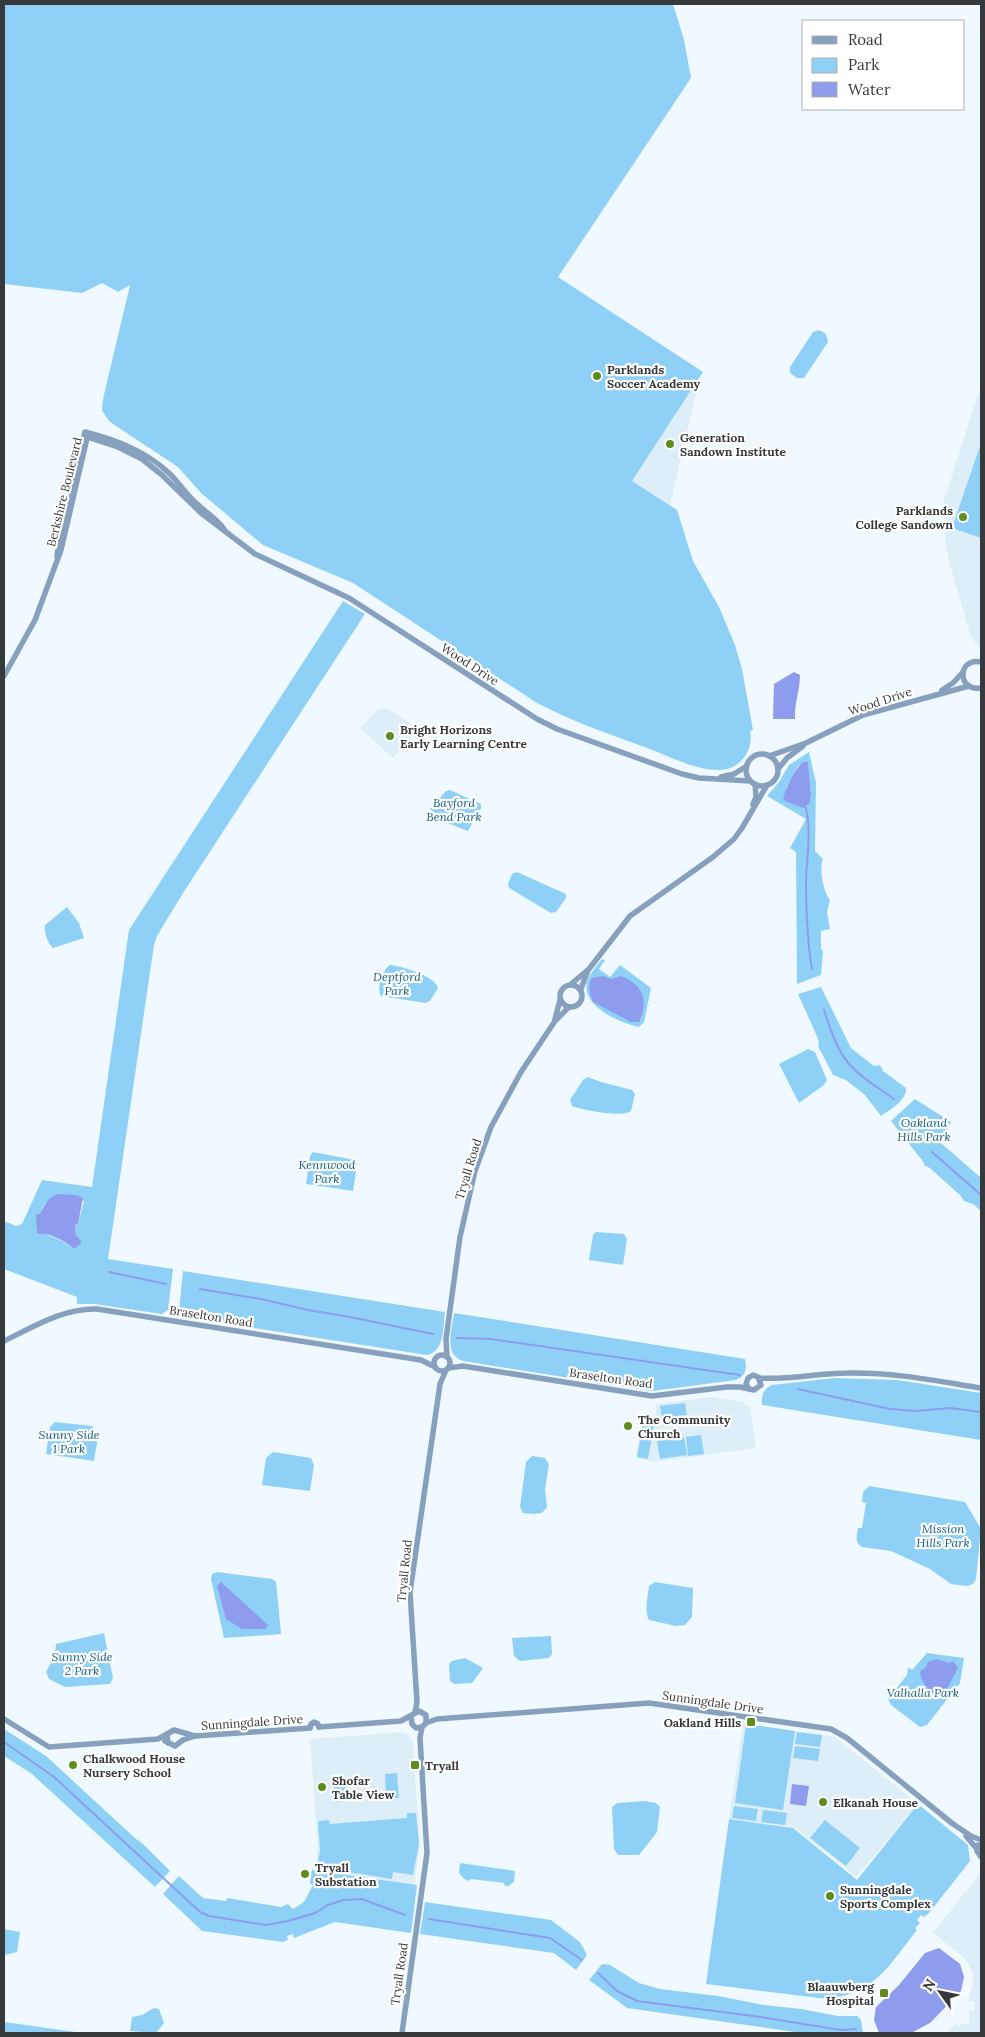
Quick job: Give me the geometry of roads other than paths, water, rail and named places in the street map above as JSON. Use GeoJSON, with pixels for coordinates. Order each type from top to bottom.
{"type":"FeatureCollection","features":[{"type":"Feature","properties":{"kind":"street","name":"Wood Drive"},"geometry":{"type":"LineString","coordinates":[[86,434],[120,442],[152,460],[168,473],[196,503],[217,520],[227,533],[258,556],[356,602],[544,723],[682,774],[699,778],[752,783]]}},
{"type":"Feature","properties":{"kind":"street","name":"Berkshire Boulevard"},"geometry":{"type":"LineString","coordinates":[[4,676],[35,620],[57,556],[65,513],[86,434]]}},
{"type":"Feature","properties":{"kind":"street","name":"Wood Drive"},"geometry":{"type":"LineString","coordinates":[[934,695],[953,683],[964,672],[970,662],[981,662]]}},
{"type":"Feature","properties":{"kind":"street"},"geometry":{"type":"LineString","coordinates":[[964,672],[964,679],[969,686],[981,688]]}},
{"type":"Feature","properties":{"kind":"street","name":"Wood Drive"},"geometry":{"type":"LineString","coordinates":[[769,756],[806,743],[863,715],[969,686]]}},
{"type":"Feature","properties":{"kind":"street","name":"Wood Drive"},"geometry":{"type":"LineString","coordinates":[[778,769],[786,758],[806,743]]}},
{"type":"Feature","properties":{"kind":"street"},"geometry":{"type":"LineString","coordinates":[[571,984],[580,989],[583,996],[574,1007],[569,1007],[560,1000],[561,990],[588,969],[630,916],[722,850],[738,834],[767,785],[775,779],[778,769],[775,761],[769,756],[761,754],[755,756],[747,766],[746,775],[752,783],[756,797],[749,815]]}},
{"type":"Feature","properties":{"kind":"street","name":"Wood Drive"},"geometry":{"type":"LineString","coordinates":[[717,779],[734,774],[747,766]]}},
{"type":"Feature","properties":{"kind":"street"},"geometry":{"type":"LineString","coordinates":[[752,783],[767,785]]}},
{"type":"Feature","properties":{"kind":"street"},"geometry":{"type":"LineString","coordinates":[[580,989],[588,969]]}},
{"type":"Feature","properties":{"kind":"street","name":"Tryall Road"},"geometry":{"type":"LineString","coordinates":[[555,1021],[560,1000]]}},
{"type":"Feature","properties":{"kind":"street","name":"Tryall Road"},"geometry":{"type":"LineString","coordinates":[[448,1358],[446,1339],[460,1237],[475,1171],[491,1127],[521,1072],[555,1021],[569,1007]]}},
{"type":"Feature","properties":{"kind":"street","name":"Braselton Road"},"geometry":{"type":"LineString","coordinates":[[4,1341],[62,1314],[78,1310],[97,1309],[421,1360],[436,1368]]}},
{"type":"Feature","properties":{"kind":"street","name":"Tryall Road"},"geometry":{"type":"LineString","coordinates":[[438,1356],[446,1339]]}},
{"type":"Feature","properties":{"kind":"street"},"geometry":{"type":"LineString","coordinates":[[438,1356],[448,1358],[450,1363],[447,1369],[441,1371],[436,1368],[434,1362],[438,1356]]}},
{"type":"Feature","properties":{"kind":"street","name":"Braselton Road"},"geometry":{"type":"LineString","coordinates":[[421,1360],[438,1356]]}},
{"type":"Feature","properties":{"kind":"street","name":"Braselton Road"},"geometry":{"type":"LineString","coordinates":[[448,1358],[463,1366],[652,1396],[727,1387],[749,1389]]}},
{"type":"Feature","properties":{"kind":"street","name":"Braselton Road"},"geometry":{"type":"LineString","coordinates":[[447,1369],[463,1366]]}},
{"type":"Feature","properties":{"kind":"street","name":"Tryall Road"},"geometry":{"type":"LineString","coordinates":[[436,1368],[440,1384]]}},
{"type":"Feature","properties":{"kind":"street","name":"Tryall Road"},"geometry":{"type":"LineString","coordinates":[[420,1738],[414,1726],[413,1714],[417,1702],[410,1592],[440,1384],[447,1369]]}},
{"type":"Feature","properties":{"kind":"street"},"geometry":{"type":"LineString","coordinates":[[778,1380],[752,1375],[747,1379],[746,1385],[749,1389],[755,1390],[778,1380],[830,1373],[868,1373],[903,1376],[981,1388]]}},
{"type":"Feature","properties":{"kind":"street"},"geometry":{"type":"LineString","coordinates":[[760,1378],[760,1387]]}},
{"type":"Feature","properties":{"kind":"street","name":"Braselton Road"},"geometry":{"type":"LineString","coordinates":[[727,1387],[747,1379]]}},
{"type":"Feature","properties":{"kind":"street","name":"Tryall Road"},"geometry":{"type":"LineString","coordinates":[[402,2033],[427,1853],[420,1738],[424,1725],[424,1714],[417,1702]]}},
{"type":"Feature","properties":{"kind":"street","name":"Sunningdale Drive"},"geometry":{"type":"LineString","coordinates":[[183,1740],[195,1736],[310,1728],[314,1722],[319,1727],[401,1721],[414,1726],[424,1725],[437,1719],[649,1703],[831,1729],[847,1738],[953,1824],[981,1841]]}},
{"type":"Feature","properties":{"kind":"street","name":"Sunningdale Drive"},"geometry":{"type":"LineString","coordinates":[[401,1721],[413,1714],[424,1714],[437,1719]]}},
{"type":"Feature","properties":{"kind":"street"},"geometry":{"type":"LineString","coordinates":[[4,1719],[49,1747],[158,1739],[174,1730],[180,1731],[183,1740],[175,1746],[158,1739]]}},
{"type":"Feature","properties":{"kind":"street","name":"Sunningdale Drive"},"geometry":{"type":"LineString","coordinates":[[180,1731],[195,1736]]}},
{"type":"Feature","properties":{"kind":"street"},"geometry":{"type":"LineString","coordinates":[[167,1734],[168,1743]]}},
{"type":"Feature","properties":{"kind":"street","name":"Sunningdale Drive"},"geometry":{"type":"LineString","coordinates":[[953,1824],[977,1849],[981,1857]]}},
{"type":"Feature","properties":{"kind":"street"},"geometry":{"type":"LineString","coordinates":[[977,1849],[981,1841]]}},
{"type":"Feature","properties":{"kind":"water"},"geometry":{"type":"Polygon","coordinates":[[[794,672],[800,675],[795,719],[773,719],[774,684],[794,672]]]}},
{"type":"Feature","properties":{"kind":"water"},"geometry":{"type":"Polygon","coordinates":[[[803,762],[808,762],[811,794],[810,803],[803,808],[785,801],[783,798],[793,774],[803,762]]]}},
{"type":"Feature","properties":{"kind":"water"},"geometry":{"type":"Polygon","coordinates":[[[603,976],[612,979],[621,976],[629,979],[639,989],[644,1000],[644,1007],[639,1022],[631,1022],[593,1002],[590,981],[592,978],[603,976]]]}},
{"type":"Feature","properties":{"kind":"water"},"geometry":{"type":"Polygon","coordinates":[[[59,1194],[76,1195],[83,1198],[78,1224],[75,1225],[76,1235],[82,1242],[74,1249],[57,1238],[47,1234],[37,1234],[36,1214],[40,1214],[49,1199],[59,1194]]]}},
{"type":"Feature","properties":{"kind":"water"},"geometry":{"type":"Polygon","coordinates":[[[221,1582],[268,1625],[266,1629],[242,1629],[226,1619],[217,1586],[221,1582]]]}},
{"type":"Feature","properties":{"kind":"water"},"geometry":{"type":"Polygon","coordinates":[[[936,1659],[949,1663],[953,1661],[958,1668],[948,1687],[936,1695],[925,1685],[920,1672],[926,1667],[928,1662],[936,1659]]]}},
{"type":"Feature","properties":{"kind":"water"},"geometry":{"type":"Polygon","coordinates":[[[792,1784],[809,1786],[806,1806],[790,1804],[792,1784]]]}},
{"type":"Feature","properties":{"kind":"water"},"geometry":{"type":"Polygon","coordinates":[[[939,1948],[960,1964],[964,1977],[961,1991],[930,2023],[913,2032],[879,2033],[874,2020],[876,2007],[899,1985],[925,1953],[939,1948]]]}},
{"type":"Feature","properties":{"kind":"waterway"},"geometry":{"type":"LineString","coordinates":[[805,805],[809,833],[806,879],[809,947],[812,969]]}},
{"type":"Feature","properties":{"kind":"waterway"},"geometry":{"type":"LineString","coordinates":[[824,1010],[836,1042],[849,1064],[864,1078],[894,1099]]}},
{"type":"Feature","properties":{"kind":"waterway"},"geometry":{"type":"LineString","coordinates":[[932,1152],[981,1195]]}},
{"type":"Feature","properties":{"kind":"waterway"},"geometry":{"type":"LineString","coordinates":[[109,1272],[166,1284]]}},
{"type":"Feature","properties":{"kind":"waterway"},"geometry":{"type":"LineString","coordinates":[[200,1289],[261,1299],[433,1334]]}},
{"type":"Feature","properties":{"kind":"waterway"},"geometry":{"type":"LineString","coordinates":[[457,1338],[491,1339],[740,1375]]}},
{"type":"Feature","properties":{"kind":"waterway"},"geometry":{"type":"LineString","coordinates":[[798,1389],[890,1409],[916,1411],[950,1408],[981,1412]]}},
{"type":"Feature","properties":{"kind":"waterway"},"geometry":{"type":"LineString","coordinates":[[4,1742],[54,1777],[200,1912],[209,1916],[266,1925],[315,1913],[328,1905],[343,1900],[362,1899],[405,1915]]}},
{"type":"Feature","properties":{"kind":"waterway"},"geometry":{"type":"LineString","coordinates":[[429,1919],[550,1938],[582,1960]]}},
{"type":"Feature","properties":{"kind":"waterway"},"geometry":{"type":"LineString","coordinates":[[598,1973],[617,1991],[637,2001],[761,2017],[841,2030],[856,2029]]}},
{"type":"Feature","properties":{"kind":"place","name":"Parklands Soccer Academy"},"geometry":{"type":"Point","coordinates":[597,376]}},
{"type":"Feature","properties":{"kind":"place","name":"Generation Sandown Institute"},"geometry":{"type":"Point","coordinates":[670,444]}},
{"type":"Feature","properties":{"kind":"place","name":"Parklands College Sandown"},"geometry":{"type":"Point","coordinates":[963,517]}},
{"type":"Feature","properties":{"kind":"place","name":"Bright Horizons Early Learning Centre"},"geometry":{"type":"Point","coordinates":[390,736]}},
{"type":"Feature","properties":{"kind":"place","name":"The Community Church"},"geometry":{"type":"Point","coordinates":[628,1426]}},
{"type":"Feature","properties":{"kind":"place","name":"Oakland Hills"},"geometry":{"type":"Point","coordinates":[751,1722]}},
{"type":"Feature","properties":{"kind":"place","name":"Chalkwood House Nursery School"},"geometry":{"type":"Point","coordinates":[73,1765]}},
{"type":"Feature","properties":{"kind":"place","name":"Tryall"},"geometry":{"type":"Point","coordinates":[415,1765]}},
{"type":"Feature","properties":{"kind":"place","name":"Shofar Table View"},"geometry":{"type":"Point","coordinates":[322,1787]}},
{"type":"Feature","properties":{"kind":"place","name":"Elkanah House"},"geometry":{"type":"Point","coordinates":[823,1802]}},
{"type":"Feature","properties":{"kind":"place","name":"Tryall Substation"},"geometry":{"type":"Point","coordinates":[305,1874]}},
{"type":"Feature","properties":{"kind":"place","name":"Sunningdale Sports Complex"},"geometry":{"type":"Point","coordinates":[830,1896]}},
{"type":"Feature","properties":{"kind":"place","name":"Blaauwberg Hospital"},"geometry":{"type":"Point","coordinates":[884,1993]}},
{"type":"Feature","properties":{"kind":"park label","name":"Bayford Bend Park"},"geometry":{"type":"Point","coordinates":[454,809]}},
{"type":"Feature","properties":{"kind":"park label","name":"Deptford Park"},"geometry":{"type":"Point","coordinates":[397,983]}},
{"type":"Feature","properties":{"kind":"park label","name":"Oakland Hills Park"},"geometry":{"type":"Point","coordinates":[924,1129]}},
{"type":"Feature","properties":{"kind":"park label","name":"Kennwood Park"},"geometry":{"type":"Point","coordinates":[327,1171]}},
{"type":"Feature","properties":{"kind":"park label","name":"Sunny Side 1 Park"},"geometry":{"type":"Point","coordinates":[69,1441]}},
{"type":"Feature","properties":{"kind":"park label","name":"Mission Hills Park"},"geometry":{"type":"Point","coordinates":[943,1535]}},
{"type":"Feature","properties":{"kind":"park label","name":"Sunny Side 2 Park"},"geometry":{"type":"Point","coordinates":[82,1663]}},
{"type":"Feature","properties":{"kind":"park label","name":"Valhalla Park"},"geometry":{"type":"Point","coordinates":[923,1692]}}]}
